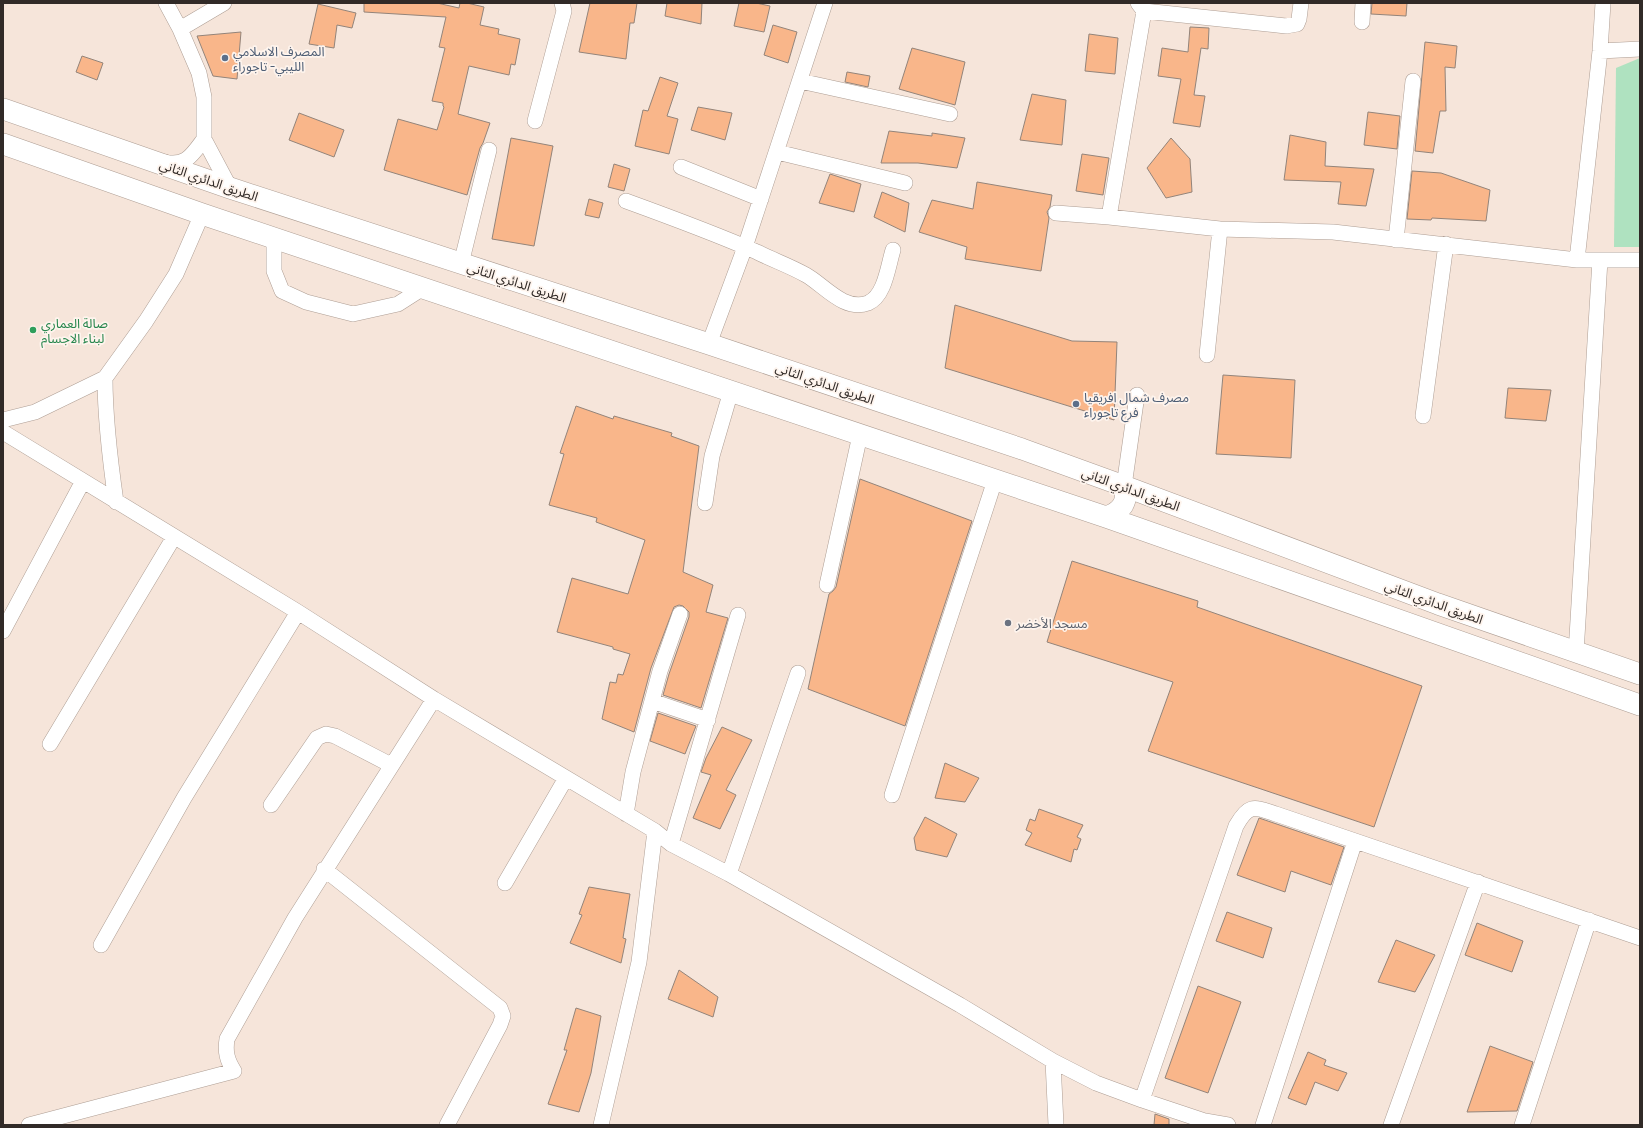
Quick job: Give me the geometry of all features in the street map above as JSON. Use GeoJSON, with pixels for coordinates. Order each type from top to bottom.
{"type":"FeatureCollection","features":[{"type":"Feature","properties":{"kind":"highway","name":"الطريق الدائري الثاني"},"geometry":{"type":"LineString","coordinates":[[3,109],[230,188],[709,344],[1022,449],[1438,604],[1640,674]]}},
{"type":"Feature","properties":{"kind":"highway"},"geometry":{"type":"LineString","coordinates":[[3,144],[202,214],[1106,517],[1640,705]]}},
{"type":"Feature","properties":{"kind":"highway"},"geometry":{"type":"LineString","coordinates":[[1106,517],[1122,508],[1126,497],[1124,486]]}},
{"type":"Feature","properties":{"kind":"highway"},"geometry":{"type":"LineString","coordinates":[[1189,546],[1188,534],[1190,527],[1201,515]]}},
{"type":"Feature","properties":{"kind":"street"},"geometry":{"type":"LineString","coordinates":[[166,3],[180,29],[199,73],[204,97],[204,139],[230,188]]}},
{"type":"Feature","properties":{"kind":"street"},"geometry":{"type":"LineString","coordinates":[[180,29],[224,3]]}},
{"type":"Feature","properties":{"kind":"street"},"geometry":{"type":"LineString","coordinates":[[535,121],[564,11],[562,3]]}},
{"type":"Feature","properties":{"kind":"street"},"geometry":{"type":"LineString","coordinates":[[709,344],[745,247],[825,3]]}},
{"type":"Feature","properties":{"kind":"street"},"geometry":{"type":"LineString","coordinates":[[1109,217],[1141,7],[1286,26],[1297,24],[1299,20],[1301,3]]}},
{"type":"Feature","properties":{"kind":"street"},"geometry":{"type":"LineString","coordinates":[[1362,3],[1362,22]]}},
{"type":"Feature","properties":{"kind":"street"},"geometry":{"type":"LineString","coordinates":[[1577,260],[1600,51],[1603,3]]}},
{"type":"Feature","properties":{"kind":"street"},"geometry":{"type":"LineString","coordinates":[[1600,51],[1640,49]]}},
{"type":"Feature","properties":{"kind":"street"},"geometry":{"type":"LineString","coordinates":[[800,81],[950,114]]}},
{"type":"Feature","properties":{"kind":"street"},"geometry":{"type":"LineString","coordinates":[[1396,240],[1412,81]]}},
{"type":"Feature","properties":{"kind":"street"},"geometry":{"type":"LineString","coordinates":[[139,156],[175,165],[185,160],[192,154],[204,139]]}},
{"type":"Feature","properties":{"kind":"street"},"geometry":{"type":"LineString","coordinates":[[461,264],[489,150]]}},
{"type":"Feature","properties":{"kind":"street"},"geometry":{"type":"LineString","coordinates":[[777,152],[905,183]]}},
{"type":"Feature","properties":{"kind":"street"},"geometry":{"type":"LineString","coordinates":[[681,166],[761,199]]}},
{"type":"Feature","properties":{"kind":"street"},"geometry":{"type":"LineString","coordinates":[[626,201],[722,237],[793,268],[808,276],[833,296],[854,304],[866,304],[873,300],[881,292],[893,250]]}},
{"type":"Feature","properties":{"kind":"street"},"geometry":{"type":"LineString","coordinates":[[1056,213],[1220,229],[1270,229],[1333,232],[1577,260],[1640,260]]}},
{"type":"Feature","properties":{"kind":"street"},"geometry":{"type":"LineString","coordinates":[[3,420],[35,412],[105,378],[146,321],[176,274],[202,214]]}},
{"type":"Feature","properties":{"kind":"street"},"geometry":{"type":"LineString","coordinates":[[1207,355],[1220,229]]}},
{"type":"Feature","properties":{"kind":"street"},"geometry":{"type":"LineString","coordinates":[[274,238],[274,271],[282,291],[306,302],[353,314],[398,304],[423,288]]}},
{"type":"Feature","properties":{"kind":"street"},"geometry":{"type":"LineString","coordinates":[[1424,416],[1446,244]]}},
{"type":"Feature","properties":{"kind":"street"},"geometry":{"type":"LineString","coordinates":[[1576,653],[1600,260]]}},
{"type":"Feature","properties":{"kind":"street"},"geometry":{"type":"LineString","coordinates":[[105,378],[107,435],[116,502]]}},
{"type":"Feature","properties":{"kind":"street"},"geometry":{"type":"LineString","coordinates":[[705,503],[712,456],[731,391]]}},
{"type":"Feature","properties":{"kind":"street"},"geometry":{"type":"LineString","coordinates":[[1124,486],[1137,395]]}},
{"type":"Feature","properties":{"kind":"street"},"geometry":{"type":"LineString","coordinates":[[3,432],[174,538],[298,612],[434,699],[655,831],[671,844],[729,874],[960,1005],[1053,1060],[1096,1083],[1142,1100],[1205,1120],[1228,1125]]}},
{"type":"Feature","properties":{"kind":"street"},"geometry":{"type":"LineString","coordinates":[[827,584],[860,434]]}},
{"type":"Feature","properties":{"kind":"street"},"geometry":{"type":"LineString","coordinates":[[892,795],[995,480]]}},
{"type":"Feature","properties":{"kind":"street"},"geometry":{"type":"LineString","coordinates":[[3,631],[83,481]]}},
{"type":"Feature","properties":{"kind":"street"},"geometry":{"type":"LineString","coordinates":[[50,744],[174,538]]}},
{"type":"Feature","properties":{"kind":"street"},"geometry":{"type":"LineString","coordinates":[[101,945],[184,798],[298,612]]}},
{"type":"Feature","properties":{"kind":"street"},"geometry":{"type":"LineString","coordinates":[[626,814],[633,772],[660,671],[680,614]]}},
{"type":"Feature","properties":{"kind":"street"},"geometry":{"type":"LineString","coordinates":[[671,844],[738,615]]}},
{"type":"Feature","properties":{"kind":"street"},"geometry":{"type":"LineString","coordinates":[[729,874],[798,673]]}},
{"type":"Feature","properties":{"kind":"street"},"geometry":{"type":"LineString","coordinates":[[29,1125],[234,1071],[228,1062],[225,1050],[227,1039],[324,869],[434,699]]}},
{"type":"Feature","properties":{"kind":"street"},"geometry":{"type":"LineString","coordinates":[[652,701],[708,720]]}},
{"type":"Feature","properties":{"kind":"street"},"geometry":{"type":"LineString","coordinates":[[271,804],[317,738],[326,734],[335,736],[392,765]]}},
{"type":"Feature","properties":{"kind":"street"},"geometry":{"type":"LineString","coordinates":[[505,884],[566,778]]}},
{"type":"Feature","properties":{"kind":"street"},"geometry":{"type":"LineString","coordinates":[[1142,1100],[1236,826],[1248,810],[1258,808],[1640,938]]}},
{"type":"Feature","properties":{"kind":"street"},"geometry":{"type":"LineString","coordinates":[[601,1125],[639,962],[655,831]]}},
{"type":"Feature","properties":{"kind":"street"},"geometry":{"type":"LineString","coordinates":[[1263,1125],[1355,841]]}},
{"type":"Feature","properties":{"kind":"street"},"geometry":{"type":"LineString","coordinates":[[324,869],[500,1008],[503,1016],[500,1025],[447,1125]]}},
{"type":"Feature","properties":{"kind":"street"},"geometry":{"type":"LineString","coordinates":[[1391,1125],[1478,882]]}},
{"type":"Feature","properties":{"kind":"street"},"geometry":{"type":"LineString","coordinates":[[1522,1125],[1589,920]]}},
{"type":"Feature","properties":{"kind":"street"},"geometry":{"type":"LineString","coordinates":[[1053,1060],[1056,1125]]}},
{"type":"Feature","properties":{"kind":"green space"},"geometry":{"type":"Polygon","coordinates":[[[1640,58],[1640,247],[1614,247],[1616,68],[1640,58]]]}},
{"type":"Feature","properties":{"kind":"building"},"geometry":{"type":"Polygon","coordinates":[[[364,3],[437,3],[459,8],[460,3],[467,3],[484,7],[480,25],[499,29],[498,34],[520,39],[515,65],[511,64],[509,75],[469,66],[458,114],[490,123],[480,148],[467,195],[384,170],[398,119],[437,130],[444,107],[443,103],[432,101],[445,48],[439,47],[446,17],[364,12],[364,3]]]}},
{"type":"Feature","properties":{"kind":"building"},"geometry":{"type":"Polygon","coordinates":[[[590,3],[637,3],[634,23],[630,23],[626,59],[579,52],[590,3]]]}},
{"type":"Feature","properties":{"kind":"building"},"geometry":{"type":"Polygon","coordinates":[[[667,3],[702,3],[701,24],[665,16],[667,3]]]}},
{"type":"Feature","properties":{"kind":"building"},"geometry":{"type":"Polygon","coordinates":[[[739,3],[756,3],[770,6],[764,32],[734,26],[739,3]]]}},
{"type":"Feature","properties":{"kind":"building"},"geometry":{"type":"Polygon","coordinates":[[[1372,3],[1407,3],[1406,16],[1371,14],[1372,3]]]}},
{"type":"Feature","properties":{"kind":"building"},"geometry":{"type":"Polygon","coordinates":[[[318,4],[356,13],[352,28],[337,25],[334,48],[309,44],[318,4]]]}},
{"type":"Feature","properties":{"kind":"building"},"geometry":{"type":"Polygon","coordinates":[[[773,25],[797,32],[788,63],[764,55],[773,25]]]}},
{"type":"Feature","properties":{"kind":"building"},"geometry":{"type":"Polygon","coordinates":[[[1190,27],[1209,28],[1208,49],[1201,48],[1194,95],[1205,96],[1200,127],[1173,123],[1181,79],[1158,76],[1162,48],[1188,52],[1190,27]]]}},
{"type":"Feature","properties":{"kind":"building"},"geometry":{"type":"Polygon","coordinates":[[[241,32],[237,79],[213,76],[197,36],[241,32]]]}},
{"type":"Feature","properties":{"kind":"building"},"geometry":{"type":"Polygon","coordinates":[[[1089,34],[1118,38],[1115,74],[1085,71],[1089,34]]]}},
{"type":"Feature","properties":{"kind":"building"},"geometry":{"type":"Polygon","coordinates":[[[1425,42],[1457,46],[1455,68],[1445,67],[1446,111],[1440,111],[1433,153],[1415,151],[1425,42]]]}},
{"type":"Feature","properties":{"kind":"building"},"geometry":{"type":"Polygon","coordinates":[[[912,48],[965,62],[955,105],[899,89],[912,48]]]}},
{"type":"Feature","properties":{"kind":"building"},"geometry":{"type":"Polygon","coordinates":[[[82,56],[103,63],[97,80],[76,72],[82,56]]]}},
{"type":"Feature","properties":{"kind":"building"},"geometry":{"type":"Polygon","coordinates":[[[847,72],[870,76],[868,87],[845,82],[847,72]]]}},
{"type":"Feature","properties":{"kind":"building"},"geometry":{"type":"Polygon","coordinates":[[[660,77],[678,83],[667,116],[678,119],[669,154],[635,146],[643,110],[648,111],[660,77]]]}},
{"type":"Feature","properties":{"kind":"building"},"geometry":{"type":"Polygon","coordinates":[[[1032,94],[1066,100],[1062,145],[1020,140],[1032,94]]]}},
{"type":"Feature","properties":{"kind":"building"},"geometry":{"type":"Polygon","coordinates":[[[698,107],[732,113],[725,140],[691,130],[698,107]]]}},
{"type":"Feature","properties":{"kind":"building"},"geometry":{"type":"Polygon","coordinates":[[[1368,112],[1400,116],[1397,149],[1364,145],[1368,112]]]}},
{"type":"Feature","properties":{"kind":"building"},"geometry":{"type":"Polygon","coordinates":[[[299,113],[344,130],[334,157],[289,140],[299,113]]]}},
{"type":"Feature","properties":{"kind":"building"},"geometry":{"type":"Polygon","coordinates":[[[889,131],[932,136],[932,133],[965,138],[957,168],[918,163],[881,163],[889,131]]]}},
{"type":"Feature","properties":{"kind":"building"},"geometry":{"type":"Polygon","coordinates":[[[1290,135],[1326,142],[1325,166],[1374,169],[1366,206],[1338,204],[1341,182],[1284,180],[1290,135]]]}},
{"type":"Feature","properties":{"kind":"building"},"geometry":{"type":"Polygon","coordinates":[[[511,138],[553,146],[534,246],[492,239],[511,138]]]}},
{"type":"Feature","properties":{"kind":"building"},"geometry":{"type":"Polygon","coordinates":[[[1171,138],[1190,159],[1192,192],[1166,198],[1147,168],[1171,138]]]}},
{"type":"Feature","properties":{"kind":"building"},"geometry":{"type":"Polygon","coordinates":[[[1082,154],[1109,158],[1103,195],[1076,191],[1082,154]]]}},
{"type":"Feature","properties":{"kind":"building"},"geometry":{"type":"Polygon","coordinates":[[[614,164],[630,169],[624,191],[608,187],[614,164]]]}},
{"type":"Feature","properties":{"kind":"building"},"geometry":{"type":"Polygon","coordinates":[[[1412,171],[1441,173],[1490,190],[1486,221],[1432,218],[1431,220],[1407,219],[1412,171]]]}},
{"type":"Feature","properties":{"kind":"building"},"geometry":{"type":"Polygon","coordinates":[[[830,174],[861,184],[854,212],[819,203],[830,174]]]}},
{"type":"Feature","properties":{"kind":"building"},"geometry":{"type":"Polygon","coordinates":[[[977,182],[1052,195],[1050,207],[1047,212],[1049,218],[1041,271],[965,259],[967,247],[919,232],[932,200],[973,209],[977,182]]]}},
{"type":"Feature","properties":{"kind":"building"},"geometry":{"type":"Polygon","coordinates":[[[882,192],[909,203],[905,232],[874,217],[882,192]]]}},
{"type":"Feature","properties":{"kind":"building"},"geometry":{"type":"Polygon","coordinates":[[[589,199],[603,203],[599,218],[585,215],[589,199]]]}},
{"type":"Feature","properties":{"kind":"building"},"geometry":{"type":"Polygon","coordinates":[[[955,305],[1072,341],[1117,342],[1114,420],[945,368],[955,305]]]}},
{"type":"Feature","properties":{"kind":"building"},"geometry":{"type":"Polygon","coordinates":[[[1223,375],[1295,380],[1291,458],[1216,454],[1223,375]]]}},
{"type":"Feature","properties":{"kind":"building"},"geometry":{"type":"Polygon","coordinates":[[[1508,388],[1551,390],[1546,421],[1505,418],[1508,388]]]}},
{"type":"Feature","properties":{"kind":"building"},"geometry":{"type":"Polygon","coordinates":[[[576,406],[613,419],[614,416],[672,433],[671,436],[699,446],[683,572],[713,585],[706,612],[728,618],[701,708],[663,695],[689,617],[689,612],[683,606],[679,605],[674,607],[651,668],[634,732],[602,719],[610,682],[616,683],[618,674],[623,675],[630,654],[613,649],[613,647],[557,632],[572,578],[628,594],[645,540],[596,522],[597,518],[549,505],[564,454],[560,453],[576,406]]]}},
{"type":"Feature","properties":{"kind":"building"},"geometry":{"type":"Polygon","coordinates":[[[860,479],[972,521],[905,726],[808,689],[829,594],[836,587],[860,479]]]}},
{"type":"Feature","properties":{"kind":"building"},"geometry":{"type":"Polygon","coordinates":[[[1072,561],[1198,601],[1197,607],[1422,686],[1374,827],[1148,751],[1173,682],[1047,642],[1072,561]]]}},
{"type":"Feature","properties":{"kind":"building"},"geometry":{"type":"Polygon","coordinates":[[[658,713],[696,726],[685,754],[650,741],[658,713]]]}},
{"type":"Feature","properties":{"kind":"building"},"geometry":{"type":"Polygon","coordinates":[[[722,727],[752,740],[726,790],[736,795],[720,829],[693,818],[711,775],[701,772],[706,758],[722,727]]]}},
{"type":"Feature","properties":{"kind":"building"},"geometry":{"type":"Polygon","coordinates":[[[945,763],[979,778],[965,802],[935,798],[945,763]]]}},
{"type":"Feature","properties":{"kind":"building"},"geometry":{"type":"Polygon","coordinates":[[[1039,809],[1083,825],[1077,837],[1081,839],[1077,850],[1074,849],[1071,862],[1025,845],[1032,833],[1026,830],[1030,819],[1035,821],[1039,809]]]}},
{"type":"Feature","properties":{"kind":"building"},"geometry":{"type":"Polygon","coordinates":[[[925,817],[957,834],[947,857],[916,850],[914,838],[925,817]]]}},
{"type":"Feature","properties":{"kind":"building"},"geometry":{"type":"Polygon","coordinates":[[[1259,818],[1344,847],[1331,885],[1291,871],[1285,892],[1237,875],[1259,818]]]}},
{"type":"Feature","properties":{"kind":"building"},"geometry":{"type":"Polygon","coordinates":[[[589,887],[630,894],[623,938],[626,939],[621,963],[570,943],[582,915],[579,914],[589,887]]]}},
{"type":"Feature","properties":{"kind":"building"},"geometry":{"type":"Polygon","coordinates":[[[1227,912],[1272,928],[1263,958],[1216,941],[1227,912]]]}},
{"type":"Feature","properties":{"kind":"building"},"geometry":{"type":"Polygon","coordinates":[[[1477,923],[1523,941],[1512,972],[1465,955],[1477,923]]]}},
{"type":"Feature","properties":{"kind":"building"},"geometry":{"type":"Polygon","coordinates":[[[1396,940],[1435,955],[1415,992],[1378,982],[1396,940]]]}},
{"type":"Feature","properties":{"kind":"building"},"geometry":{"type":"Polygon","coordinates":[[[679,970],[718,997],[713,1017],[668,999],[679,970]]]}},
{"type":"Feature","properties":{"kind":"building"},"geometry":{"type":"Polygon","coordinates":[[[1198,986],[1241,1002],[1208,1093],[1165,1078],[1198,986]]]}},
{"type":"Feature","properties":{"kind":"building"},"geometry":{"type":"Polygon","coordinates":[[[576,1008],[601,1016],[591,1073],[579,1112],[548,1104],[567,1050],[564,1050],[576,1008]]]}},
{"type":"Feature","properties":{"kind":"building"},"geometry":{"type":"Polygon","coordinates":[[[1490,1046],[1533,1062],[1517,1111],[1467,1112],[1490,1046]]]}},
{"type":"Feature","properties":{"kind":"building"},"geometry":{"type":"Polygon","coordinates":[[[1308,1052],[1326,1060],[1324,1065],[1347,1073],[1338,1091],[1315,1082],[1306,1105],[1288,1098],[1308,1052]]]}},
{"type":"Feature","properties":{"kind":"building"},"geometry":{"type":"Polygon","coordinates":[[[1155,1114],[1169,1119],[1169,1125],[1154,1125],[1155,1114]]]}},
{"type":"Feature","properties":{"kind":"place","name":"المصرف الاسلامي الليبي- تاجوراء"},"geometry":{"type":"Point","coordinates":[225,58]}},
{"type":"Feature","properties":{"kind":"place","name":"صالة العماري لبناء الاجسام"},"geometry":{"type":"Point","coordinates":[33,330]}},
{"type":"Feature","properties":{"kind":"place","name":"مصرف شمال افريقيا فرع تاجوراء"},"geometry":{"type":"Point","coordinates":[1076,404]}},
{"type":"Feature","properties":{"kind":"place","name":"مسجد الأخضر"},"geometry":{"type":"Point","coordinates":[1008,623]}}]}
